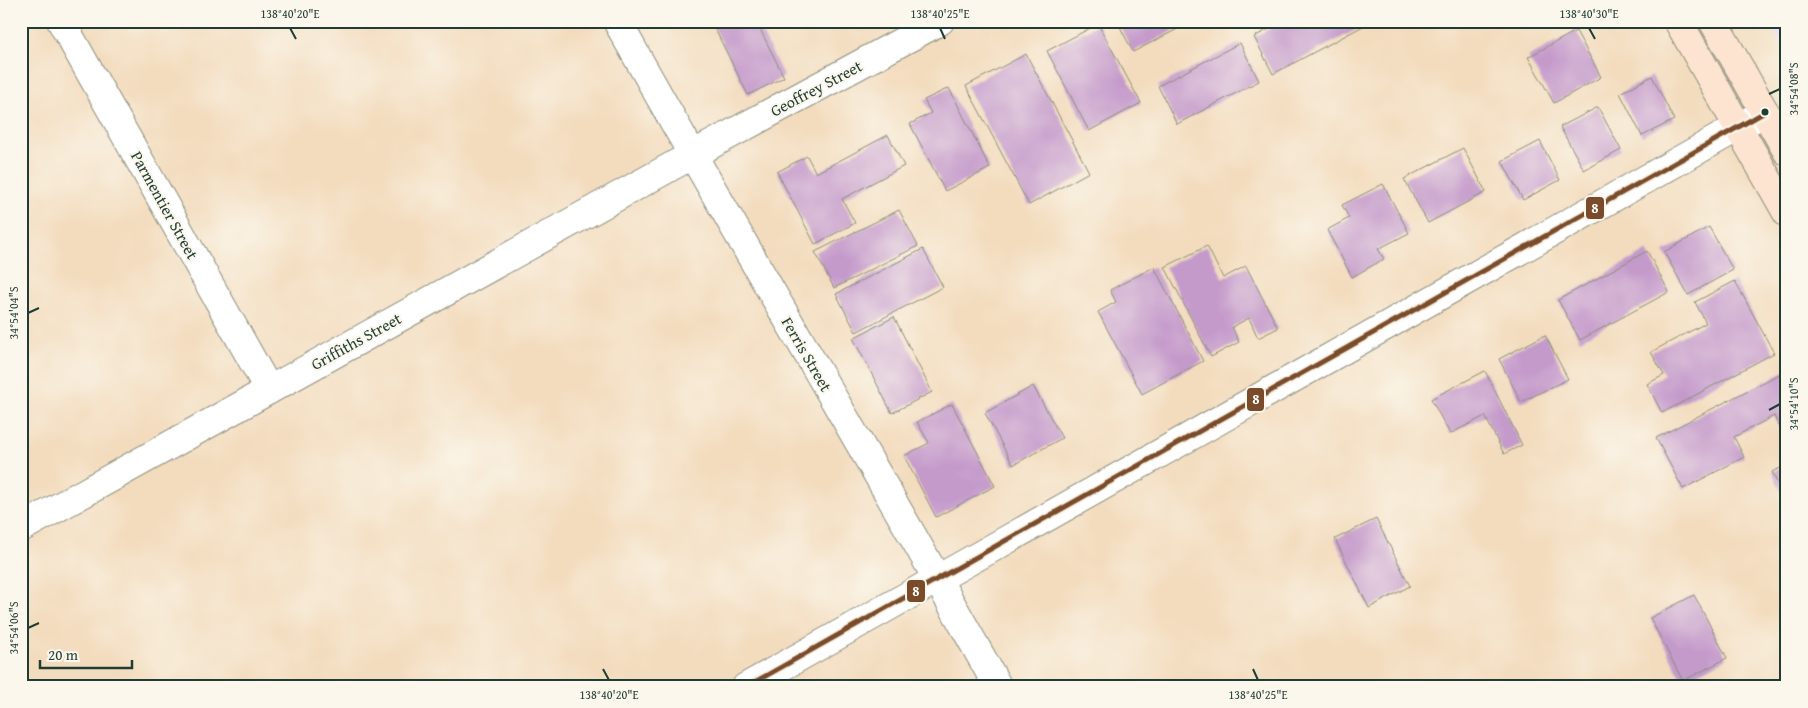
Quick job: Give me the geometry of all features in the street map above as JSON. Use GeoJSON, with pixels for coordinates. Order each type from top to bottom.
{"type":"FeatureCollection","features":[{"type":"Feature","properties":{"kind":"main road"},"geometry":{"type":"LineString","coordinates":[[1678,21],[1787,213]]}},
{"type":"Feature","properties":{"kind":"main road"},"geometry":{"type":"LineString","coordinates":[[1712,21],[1787,151]]}},
{"type":"Feature","properties":{"kind":"street","name":"Parmentier Street"},"geometry":{"type":"LineString","coordinates":[[61,21],[268,390]]}},
{"type":"Feature","properties":{"kind":"street","name":"Ferris Street"},"geometry":{"type":"LineString","coordinates":[[617,21],[692,155],[938,578],[998,687]]}},
{"type":"Feature","properties":{"kind":"street","name":"Geoffrey Street"},"geometry":{"type":"LineString","coordinates":[[692,155],[940,21]]}},
{"type":"Feature","properties":{"kind":"street"},"geometry":{"type":"LineString","coordinates":[[746,687],[1764,112]]}},
{"type":"Feature","properties":{"kind":"street","name":"Griffiths Street"},"geometry":{"type":"LineString","coordinates":[[21,528],[692,155]]}},
{"type":"Feature","properties":{"kind":"shaded area"},"geometry":{"type":"Polygon","coordinates":[[[1768,21],[1787,21],[1787,54],[1768,21]]]}},
{"type":"Feature","properties":{"kind":"building"},"geometry":{"type":"Polygon","coordinates":[[[711,21],[756,21],[784,77],[748,95],[711,21]]]}},
{"type":"Feature","properties":{"kind":"building"},"geometry":{"type":"Polygon","coordinates":[[[1117,21],[1193,21],[1133,52],[1117,21]]]}},
{"type":"Feature","properties":{"kind":"building"},"geometry":{"type":"Polygon","coordinates":[[[1284,21],[1365,21],[1367,24],[1273,74],[1254,37],[1284,21]]]}},
{"type":"Feature","properties":{"kind":"building"},"geometry":{"type":"Polygon","coordinates":[[[1098,24],[1141,103],[1089,131],[1047,51],[1098,24]]]}},
{"type":"Feature","properties":{"kind":"building"},"geometry":{"type":"Polygon","coordinates":[[[1576,31],[1601,77],[1554,103],[1528,57],[1576,31]]]}},
{"type":"Feature","properties":{"kind":"building"},"geometry":{"type":"Polygon","coordinates":[[[1240,43],[1259,81],[1177,124],[1158,86],[1240,43]]]}},
{"type":"Feature","properties":{"kind":"building"},"geometry":{"type":"Polygon","coordinates":[[[1026,54],[1089,172],[1029,205],[966,86],[1026,54]]]}},
{"type":"Feature","properties":{"kind":"building"},"geometry":{"type":"Polygon","coordinates":[[[1652,76],[1674,120],[1642,136],[1620,93],[1652,76]]]}},
{"type":"Feature","properties":{"kind":"building"},"geometry":{"type":"Polygon","coordinates":[[[949,88],[990,168],[945,191],[910,124],[931,113],[924,100],[949,88]]]}},
{"type":"Feature","properties":{"kind":"building"},"geometry":{"type":"Polygon","coordinates":[[[1598,107],[1621,150],[1584,170],[1560,127],[1598,107]]]}},
{"type":"Feature","properties":{"kind":"building"},"geometry":{"type":"Polygon","coordinates":[[[888,135],[904,166],[842,199],[855,223],[815,244],[777,172],[807,156],[816,173],[888,135]]]}},
{"type":"Feature","properties":{"kind":"building"},"geometry":{"type":"Polygon","coordinates":[[[1540,141],[1560,180],[1523,200],[1502,161],[1540,141]]]}},
{"type":"Feature","properties":{"kind":"building"},"geometry":{"type":"Polygon","coordinates":[[[1463,148],[1486,192],[1428,223],[1404,179],[1463,148]]]}},
{"type":"Feature","properties":{"kind":"building"},"geometry":{"type":"Polygon","coordinates":[[[1383,184],[1409,233],[1378,249],[1384,259],[1352,277],[1327,230],[1349,218],[1342,205],[1383,184]]]}},
{"type":"Feature","properties":{"kind":"building"},"geometry":{"type":"Polygon","coordinates":[[[899,210],[918,246],[834,288],[815,252],[899,210]]]}},
{"type":"Feature","properties":{"kind":"building"},"geometry":{"type":"Polygon","coordinates":[[[1709,227],[1733,270],[1688,295],[1664,252],[1709,227]]]}},
{"type":"Feature","properties":{"kind":"building"},"geometry":{"type":"Polygon","coordinates":[[[1207,246],[1223,278],[1246,266],[1278,328],[1258,338],[1249,318],[1232,327],[1239,342],[1211,357],[1165,267],[1207,246]]]}},
{"type":"Feature","properties":{"kind":"building"},"geometry":{"type":"Polygon","coordinates":[[[923,249],[943,287],[856,332],[836,294],[923,249]]]}},
{"type":"Feature","properties":{"kind":"building"},"geometry":{"type":"Polygon","coordinates":[[[1647,251],[1669,292],[1580,340],[1558,300],[1647,251]]]}},
{"type":"Feature","properties":{"kind":"building"},"geometry":{"type":"Polygon","coordinates":[[[1154,267],[1203,361],[1142,394],[1098,312],[1116,302],[1110,290],[1154,267]]]}},
{"type":"Feature","properties":{"kind":"building"},"geometry":{"type":"Polygon","coordinates":[[[1735,281],[1774,353],[1662,413],[1647,384],[1664,375],[1651,352],[1706,323],[1695,302],[1735,281]]]}},
{"type":"Feature","properties":{"kind":"building"},"geometry":{"type":"Polygon","coordinates":[[[894,317],[932,392],[892,413],[853,338],[894,317]]]}},
{"type":"Feature","properties":{"kind":"building"},"geometry":{"type":"Polygon","coordinates":[[[1545,335],[1568,379],[1521,402],[1499,359],[1545,335]]]}},
{"type":"Feature","properties":{"kind":"building"},"geometry":{"type":"Polygon","coordinates":[[[1787,370],[1787,429],[1782,432],[1774,416],[1734,437],[1744,457],[1683,489],[1656,438],[1787,370]]]}},
{"type":"Feature","properties":{"kind":"building"},"geometry":{"type":"Polygon","coordinates":[[[1485,371],[1522,445],[1504,454],[1485,416],[1450,434],[1431,399],[1485,371]]]}},
{"type":"Feature","properties":{"kind":"building"},"geometry":{"type":"Polygon","coordinates":[[[1033,386],[1062,438],[1013,465],[985,413],[1033,386]]]}},
{"type":"Feature","properties":{"kind":"building"},"geometry":{"type":"Polygon","coordinates":[[[952,404],[995,486],[936,517],[904,456],[929,443],[917,422],[952,404]]]}},
{"type":"Feature","properties":{"kind":"building"},"geometry":{"type":"Polygon","coordinates":[[[1787,465],[1787,503],[1772,472],[1787,465]]]}},
{"type":"Feature","properties":{"kind":"building"},"geometry":{"type":"Polygon","coordinates":[[[1376,519],[1410,586],[1369,608],[1335,539],[1376,519]]]}},
{"type":"Feature","properties":{"kind":"building"},"geometry":{"type":"Polygon","coordinates":[[[1694,595],[1727,658],[1683,681],[1650,618],[1694,595]]]}},
{"type":"Feature","properties":{"kind":"transit line","name":"8"},"geometry":{"type":"LineString","coordinates":[[746,687],[1765,112]]}}]}
